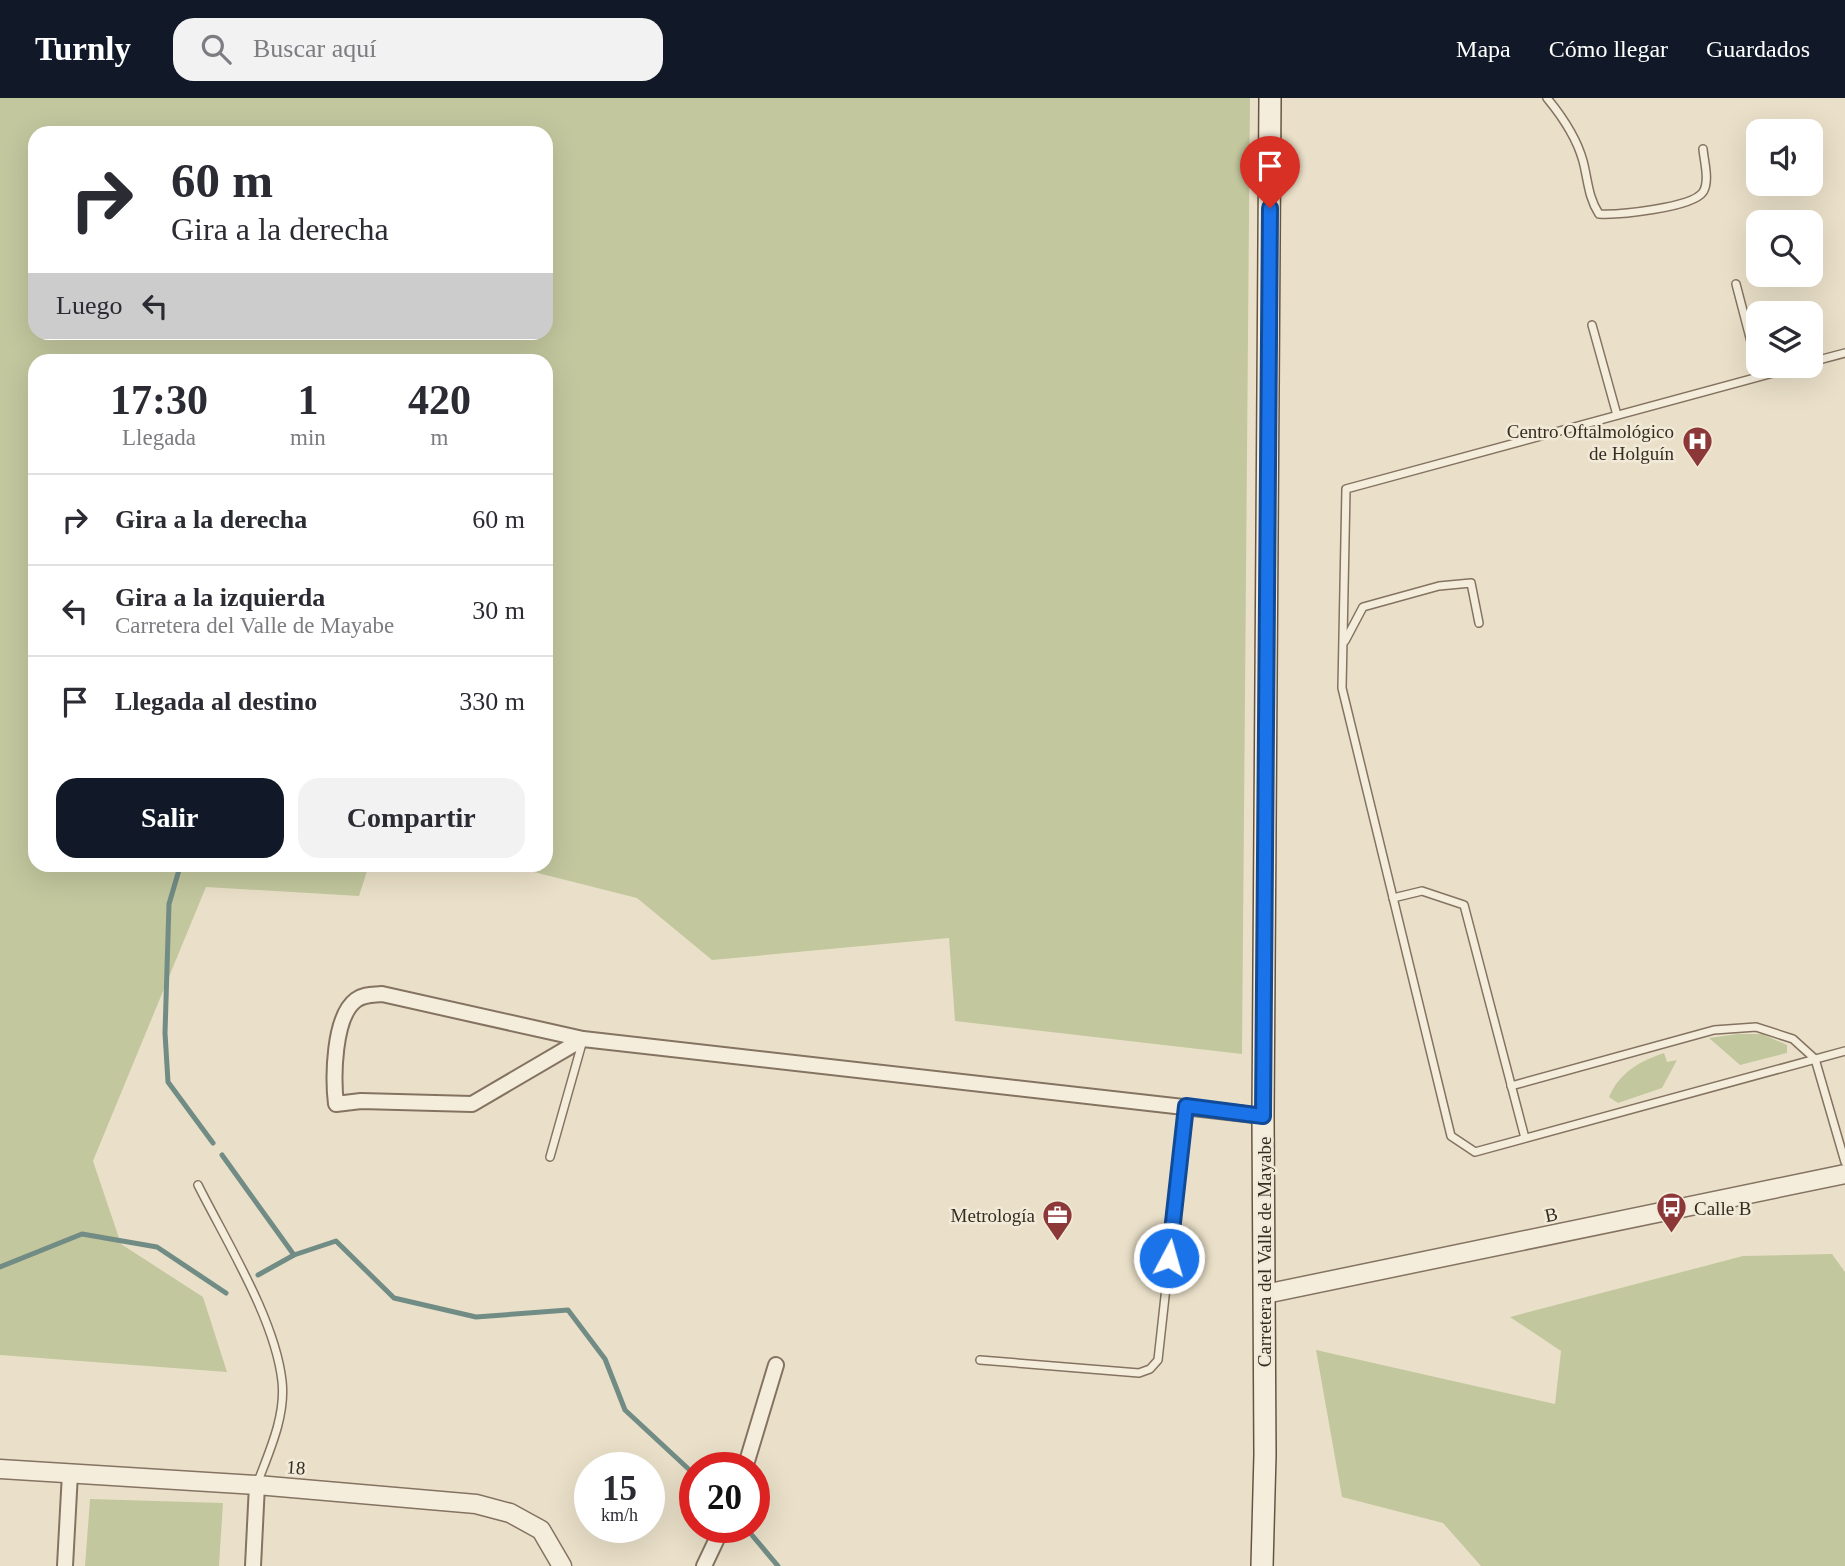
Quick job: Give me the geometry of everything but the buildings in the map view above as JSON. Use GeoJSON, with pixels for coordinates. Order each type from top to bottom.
{"type":"FeatureCollection","features":[{"type":"Feature","properties":{"kind":"main road","name":"Carretera del Valle de Mayabe"},"geometry":{"type":"LineString","coordinates":[[1262,1566],[1270,98]]}},
{"type":"Feature","properties":{"kind":"street"},"geometry":{"type":"LineString","coordinates":[[583,1040],[472,1104],[361,1101],[336,1104],[333,1075],[343,1018],[355,1001],[366,995],[383,994],[583,1040],[1263,1116]]}},
{"type":"Feature","properties":{"kind":"street","name":"B"},"geometry":{"type":"LineString","coordinates":[[1265,1294],[1845,1174]]}},
{"type":"Feature","properties":{"kind":"street"},"geometry":{"type":"LineString","coordinates":[[750,1452],[776,1365]]}},
{"type":"Feature","properties":{"kind":"street","name":"18"},"geometry":{"type":"LineString","coordinates":[[0,1469],[257,1485],[463,1503],[510,1513],[541,1530],[562,1566]]}},
{"type":"Feature","properties":{"kind":"street"},"geometry":{"type":"LineString","coordinates":[[65,1566],[70,1473]]}},
{"type":"Feature","properties":{"kind":"street"},"geometry":{"type":"LineString","coordinates":[[253,1566],[257,1485]]}},
{"type":"Feature","properties":{"kind":"street"},"geometry":{"type":"LineString","coordinates":[[704,1566],[715,1543]]}},
{"type":"Feature","properties":{"kind":"lane"},"geometry":{"type":"LineString","coordinates":[[1547,98],[1571,134],[1583,159],[1591,202],[1599,214],[1614,215],[1697,198],[1706,185],[1703,149]]}},
{"type":"Feature","properties":{"kind":"lane"},"geometry":{"type":"LineString","coordinates":[[1736,284],[1746,322]]}},
{"type":"Feature","properties":{"kind":"lane"},"geometry":{"type":"LineString","coordinates":[[1592,325],[1617,415]]}},
{"type":"Feature","properties":{"kind":"lane"},"geometry":{"type":"LineString","coordinates":[[1823,359],[1845,353]]}},
{"type":"Feature","properties":{"kind":"lane"},"geometry":{"type":"LineString","coordinates":[[1753,378],[1346,489],[1342,688],[1451,1136],[1475,1152],[1845,1051]]}},
{"type":"Feature","properties":{"kind":"lane"},"geometry":{"type":"LineString","coordinates":[[1343,645],[1363,607],[1439,586],[1471,583],[1479,623]]}},
{"type":"Feature","properties":{"kind":"lane"},"geometry":{"type":"LineString","coordinates":[[1393,898],[1422,891],[1464,905],[1525,1138]]}},
{"type":"Feature","properties":{"kind":"lane"},"geometry":{"type":"LineString","coordinates":[[1511,1086],[1714,1030],[1756,1027],[1793,1039],[1815,1059],[1845,1162]]}},
{"type":"Feature","properties":{"kind":"lane"},"geometry":{"type":"LineString","coordinates":[[550,1157],[583,1040]]}},
{"type":"Feature","properties":{"kind":"lane"},"geometry":{"type":"LineString","coordinates":[[980,1360],[1139,1373],[1150,1369],[1158,1360],[1186,1106]]}},
{"type":"Feature","properties":{"kind":"lane"},"geometry":{"type":"LineString","coordinates":[[198,1185],[275,1347],[282,1383],[276,1435],[257,1485]]}},
{"type":"Feature","properties":{"kind":"green space"},"geometry":{"type":"Polygon","coordinates":[[[0,98],[1250,98],[1242,1054],[955,1021],[949,938],[712,960],[637,898],[534,872],[553,872],[553,354],[28,354],[28,872],[367,872],[359,896],[206,887],[93,1161],[121,1244],[203,1297],[227,1372],[0,1355],[0,98]]]}},
{"type":"Feature","properties":{"kind":"green space"},"geometry":{"type":"Polygon","coordinates":[[[1762,1034],[1787,1045],[1787,1053],[1740,1065],[1709,1038],[1762,1034]]]}},
{"type":"Feature","properties":{"kind":"green space"},"geometry":{"type":"Polygon","coordinates":[[[1664,1053],[1667,1062],[1677,1060],[1662,1088],[1618,1103],[1609,1097],[1625,1074],[1664,1053]]]}},
{"type":"Feature","properties":{"kind":"green space"},"geometry":{"type":"Polygon","coordinates":[[[1832,1254],[1845,1272],[1845,1566],[1481,1566],[1443,1523],[1342,1497],[1316,1350],[1555,1404],[1561,1351],[1510,1317],[1743,1256],[1832,1254]]]}},
{"type":"Feature","properties":{"kind":"green space"},"geometry":{"type":"Polygon","coordinates":[[[90,1499],[223,1503],[219,1566],[85,1566],[90,1499]]]}},
{"type":"Feature","properties":{"kind":"waterway"},"geometry":{"type":"LineString","coordinates":[[178,872],[169,904],[165,1033],[168,1082],[213,1143]]}},
{"type":"Feature","properties":{"kind":"waterway"},"geometry":{"type":"LineString","coordinates":[[222,1155],[294,1255]]}},
{"type":"Feature","properties":{"kind":"waterway"},"geometry":{"type":"LineString","coordinates":[[0,1267],[82,1234],[157,1247],[226,1293]]}},
{"type":"Feature","properties":{"kind":"waterway"},"geometry":{"type":"LineString","coordinates":[[258,1275],[294,1255],[336,1241],[394,1298],[476,1317],[568,1310],[605,1359],[625,1410],[679,1460]]}},
{"type":"Feature","properties":{"kind":"waterway"},"geometry":{"type":"LineString","coordinates":[[759,1543],[778,1566]]}},
{"type":"Feature","properties":{"kind":"place","name":"Centro Oftalmológico de Holguín"},"geometry":{"type":"Point","coordinates":[1697,469]}},
{"type":"Feature","properties":{"kind":"place","name":"Calle B"},"geometry":{"type":"Point","coordinates":[1671,1235]}},
{"type":"Feature","properties":{"kind":"place","name":"Metrología"},"geometry":{"type":"Point","coordinates":[1058,1242]}},
{"type":"Feature","properties":{"kind":"route"},"geometry":{"type":"LineString","coordinates":[[1169,1258],[1186,1106],[1263,1116],[1270,208]]}}]}
